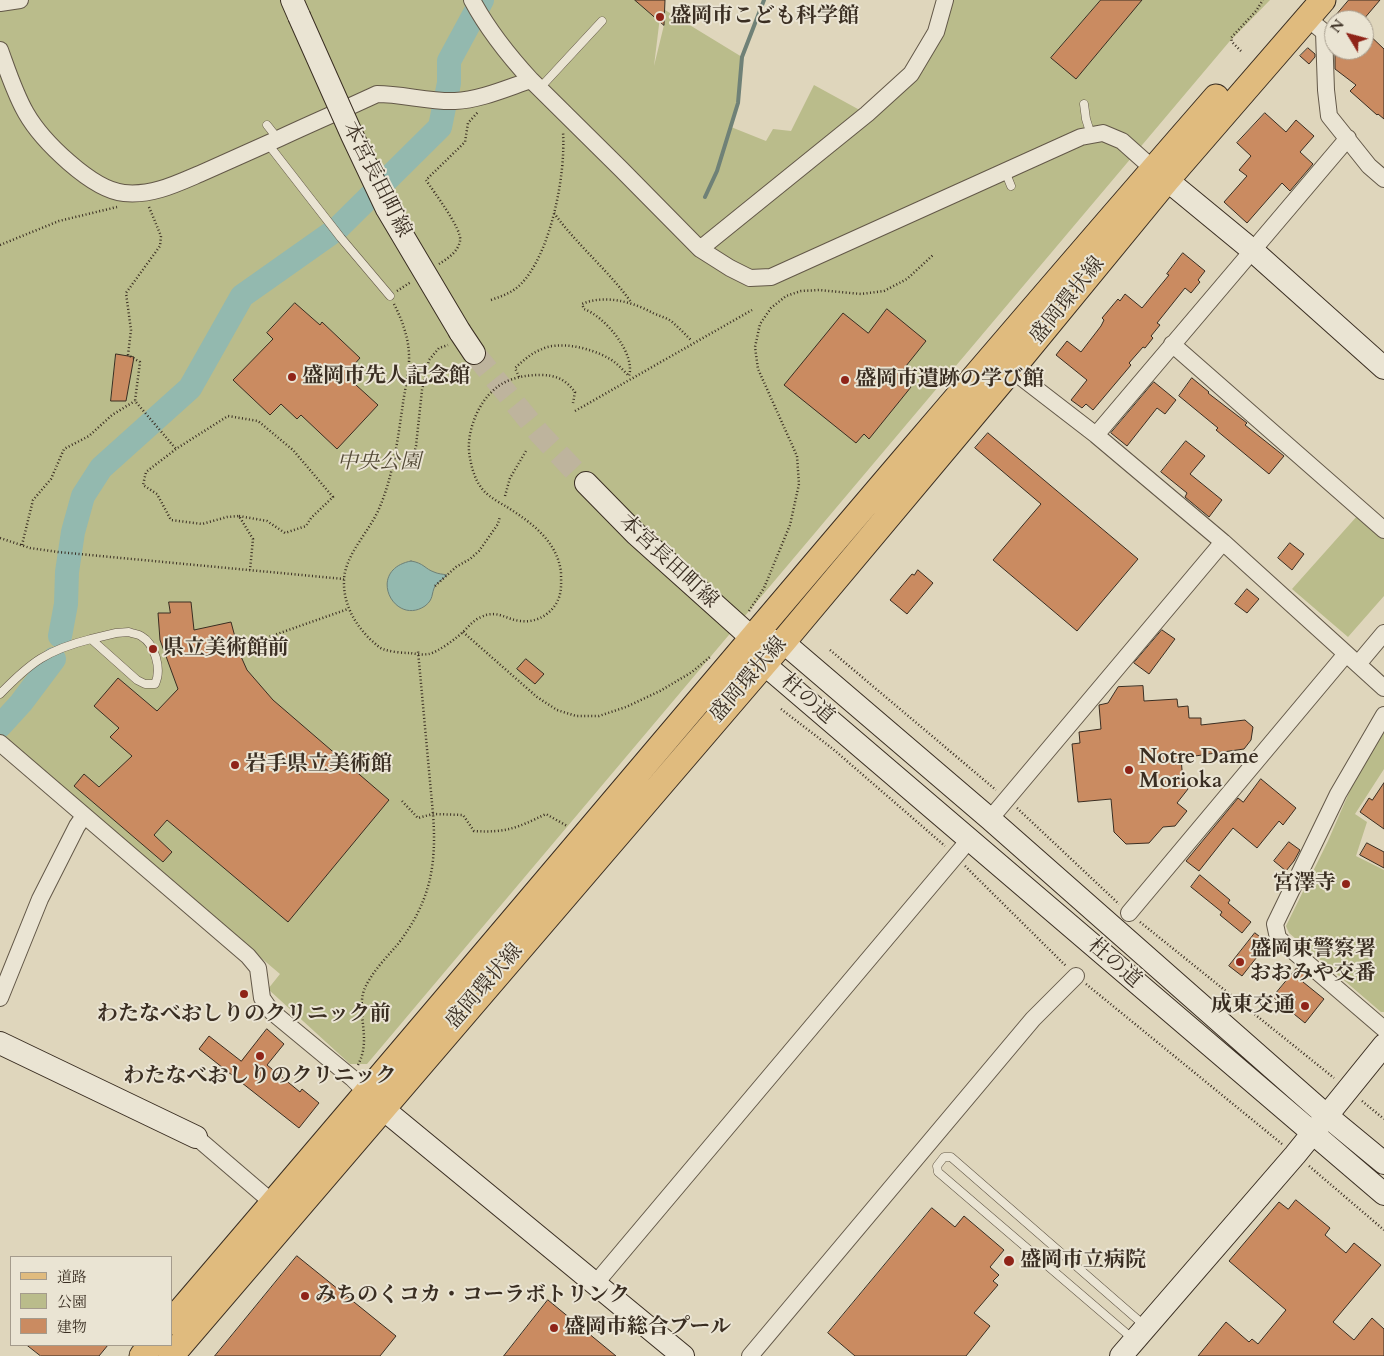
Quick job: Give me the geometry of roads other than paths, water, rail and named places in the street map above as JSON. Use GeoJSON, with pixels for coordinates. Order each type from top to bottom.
{"type":"FeatureCollection","features":[{"type":"Feature","properties":{"kind":"main road","name":"盛岡環状線"},"geometry":{"type":"LineString","coordinates":[[171,1356],[367,1093],[764,664],[1002,362],[1160,175],[1310,6]]}},
{"type":"Feature","properties":{"kind":"main road","name":"本宮長田町線"},"geometry":{"type":"LineString","coordinates":[[295,8],[387,209],[466,341]]}},
{"type":"Feature","properties":{"kind":"main road"},"geometry":{"type":"LineString","coordinates":[[1160,175],[1252,250],[1384,368]]}},
{"type":"Feature","properties":{"kind":"main road","name":"盛岡環状線"},"geometry":{"type":"LineString","coordinates":[[172,1321],[367,1093],[745,632],[1002,362]]}},
{"type":"Feature","properties":{"kind":"main road","name":"本宮長田町線"},"geometry":{"type":"LineString","coordinates":[[586,483],[636,534],[745,632]]}},
{"type":"Feature","properties":{"kind":"main road","name":"杜の道"},"geometry":{"type":"LineString","coordinates":[[745,632],[783,642],[990,819],[1327,1116],[1384,1163]]}},
{"type":"Feature","properties":{"kind":"main road","name":"杜の道"},"geometry":{"type":"LineString","coordinates":[[745,632],[764,664],[1384,1194]]}},
{"type":"Feature","properties":{"kind":"main road"},"geometry":{"type":"LineString","coordinates":[[0,1043],[196,1138]]}},
{"type":"Feature","properties":{"kind":"main road"},"geometry":{"type":"LineString","coordinates":[[1134,1341],[1312,1134],[1384,1045]]}},
{"type":"Feature","properties":{"kind":"main road"},"geometry":{"type":"LineString","coordinates":[[367,1093],[683,1356]]}},
{"type":"Feature","properties":{"kind":"main road"},"geometry":{"type":"LineString","coordinates":[[142,1356],[150,1346]]}},
{"type":"Feature","properties":{"kind":"street"},"geometry":{"type":"LineString","coordinates":[[0,3],[20,0]]}},
{"type":"Feature","properties":{"kind":"street"},"geometry":{"type":"LineString","coordinates":[[472,0],[484,24],[535,85],[700,249],[750,278],[771,277],[1008,178],[1081,136],[1103,133],[1122,141],[1160,175]]}},
{"type":"Feature","properties":{"kind":"street"},"geometry":{"type":"LineString","coordinates":[[700,249],[867,114],[911,74],[936,32],[945,0]]}},
{"type":"Feature","properties":{"kind":"street"},"geometry":{"type":"LineString","coordinates":[[1310,6],[1324,32],[1329,116],[1370,166],[1384,179]]}},
{"type":"Feature","properties":{"kind":"street"},"geometry":{"type":"LineString","coordinates":[[0,50],[27,115],[45,138],[86,176],[105,188],[123,193],[142,194],[162,190],[377,94],[395,94],[448,101],[535,85]]}},
{"type":"Feature","properties":{"kind":"street"},"geometry":{"type":"LineString","coordinates":[[1096,435],[1348,138]]}},
{"type":"Feature","properties":{"kind":"street"},"geometry":{"type":"LineString","coordinates":[[1172,344],[1384,530]]}},
{"type":"Feature","properties":{"kind":"street"},"geometry":{"type":"LineString","coordinates":[[1002,362],[1096,435],[1223,542],[1384,688]]}},
{"type":"Feature","properties":{"kind":"street"},"geometry":{"type":"LineString","coordinates":[[990,819],[1223,542]]}},
{"type":"Feature","properties":{"kind":"street"},"geometry":{"type":"LineString","coordinates":[[1129,913],[1352,659],[1384,633]]}},
{"type":"Feature","properties":{"kind":"street"},"geometry":{"type":"LineString","coordinates":[[1384,715],[1338,794],[1275,924],[1278,938],[1384,1029]]}},
{"type":"Feature","properties":{"kind":"street"},"geometry":{"type":"LineString","coordinates":[[0,743],[248,956],[258,968],[262,998],[271,1011],[367,1093]]}},
{"type":"Feature","properties":{"kind":"street"},"geometry":{"type":"LineString","coordinates":[[0,998],[40,899],[76,826],[84,816]]}},
{"type":"Feature","properties":{"kind":"street"},"geometry":{"type":"LineString","coordinates":[[595,1284],[969,840]]}},
{"type":"Feature","properties":{"kind":"street"},"geometry":{"type":"LineString","coordinates":[[750,1356],[1034,1019],[1076,976]]}},
{"type":"Feature","properties":{"kind":"street"},"geometry":{"type":"LineString","coordinates":[[196,1138],[273,1203]]}},
{"type":"Feature","properties":{"kind":"lane"},"geometry":{"type":"LineString","coordinates":[[535,85],[602,20]]}},
{"type":"Feature","properties":{"kind":"lane"},"geometry":{"type":"LineString","coordinates":[[1084,104],[1091,135]]}},
{"type":"Feature","properties":{"kind":"lane"},"geometry":{"type":"LineString","coordinates":[[267,125],[273,141],[329,223],[390,296]]}},
{"type":"Feature","properties":{"kind":"lane"},"geometry":{"type":"LineString","coordinates":[[0,694],[34,661],[66,645],[91,639],[116,633],[129,632],[140,636],[153,649],[158,673],[155,684],[145,684],[138,680],[91,639]]}},
{"type":"Feature","properties":{"kind":"lane"},"geometry":{"type":"LineString","coordinates":[[944,1157],[950,1157],[1134,1341],[938,1172],[937,1166],[944,1157]]}},
{"type":"Feature","properties":{"kind":"water"},"geometry":{"type":"Polygon","coordinates":[[[411,561],[419,563],[436,573],[447,575],[435,586],[428,603],[414,610],[403,609],[395,603],[389,595],[387,585],[389,575],[397,566],[411,561]]]}},
{"type":"Feature","properties":{"kind":"waterway"},"geometry":{"type":"LineString","coordinates":[[60,636],[66,604],[67,572],[73,532],[83,496],[101,468],[190,388],[242,296],[337,229],[440,127],[449,83],[449,61],[482,0]]}},
{"type":"Feature","properties":{"kind":"waterway"},"geometry":{"type":"LineString","coordinates":[[705,197],[717,171],[738,103],[742,57],[764,0]]}},
{"type":"Feature","properties":{"kind":"waterway"},"geometry":{"type":"LineString","coordinates":[[0,726],[21,703],[54,659]]}},
{"type":"Feature","properties":{"kind":"tunnel"},"geometry":{"type":"LineString","coordinates":[[474,353],[540,434],[586,483]]}},
{"type":"Feature","properties":{"kind":"place","name":"盛岡市こども科学館"},"geometry":{"type":"Point","coordinates":[660,17]}},
{"type":"Feature","properties":{"kind":"place","name":"盛岡市先人記念館"},"geometry":{"type":"Point","coordinates":[292,377]}},
{"type":"Feature","properties":{"kind":"place","name":"盛岡市遺跡の学び館"},"geometry":{"type":"Point","coordinates":[845,380]}},
{"type":"Feature","properties":{"kind":"place","name":"県立美術館前"},"geometry":{"type":"Point","coordinates":[153,649]}},
{"type":"Feature","properties":{"kind":"place","name":"岩手県立美術館"},"geometry":{"type":"Point","coordinates":[235,765]}},
{"type":"Feature","properties":{"kind":"place","name":"Notre Dame Morioka"},"geometry":{"type":"Point","coordinates":[1129,770]}},
{"type":"Feature","properties":{"kind":"place","name":"宮澤寺"},"geometry":{"type":"Point","coordinates":[1346,884]}},
{"type":"Feature","properties":{"kind":"place","name":"盛岡東警察署 おおみや交番"},"geometry":{"type":"Point","coordinates":[1240,962]}},
{"type":"Feature","properties":{"kind":"place","name":"わたなべおしりのクリニック前"},"geometry":{"type":"Point","coordinates":[244,994]}},
{"type":"Feature","properties":{"kind":"place","name":"成東交通"},"geometry":{"type":"Point","coordinates":[1305,1006]}},
{"type":"Feature","properties":{"kind":"place","name":"わたなべおしりのクリニック"},"geometry":{"type":"Point","coordinates":[260,1056]}},
{"type":"Feature","properties":{"kind":"place","name":"盛岡市立病院"},"geometry":{"type":"Point","coordinates":[1009,1261]}},
{"type":"Feature","properties":{"kind":"place","name":"みちのくコカ・コーラボトリンク"},"geometry":{"type":"Point","coordinates":[305,1296]}},
{"type":"Feature","properties":{"kind":"place","name":"盛岡市総合プール"},"geometry":{"type":"Point","coordinates":[554,1328]}},
{"type":"Feature","properties":{"kind":"park label","name":"中央公園"},"geometry":{"type":"Point","coordinates":[379,463]}}]}
